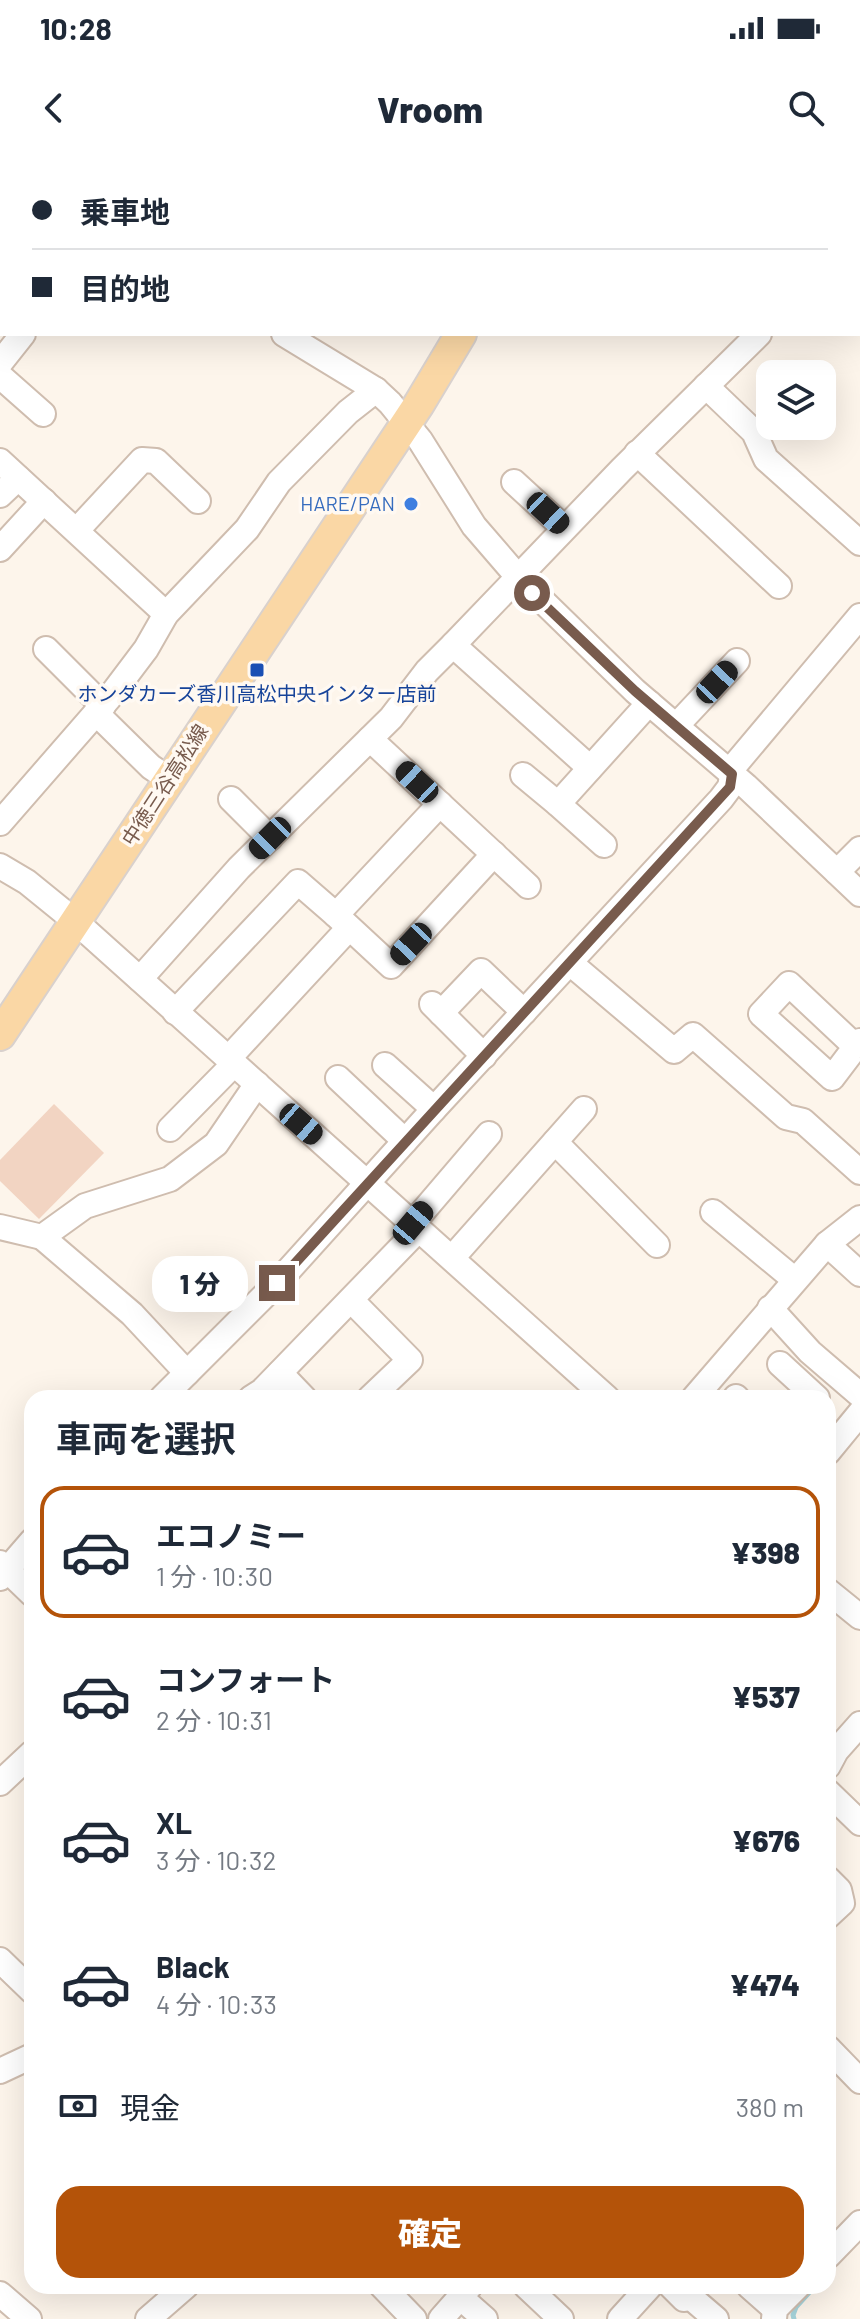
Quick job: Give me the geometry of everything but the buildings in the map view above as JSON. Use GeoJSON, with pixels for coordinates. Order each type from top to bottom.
{"type":"FeatureCollection","features":[{"type":"Feature","properties":{"kind":"main road","name":"中徳三谷高松線"},"geometry":{"type":"LineString","coordinates":[[0,1035],[406,423],[460,336]]}},
{"type":"Feature","properties":{"kind":"street"},"geometry":{"type":"LineString","coordinates":[[0,363],[21,336]]}},
{"type":"Feature","properties":{"kind":"street"},"geometry":{"type":"LineString","coordinates":[[287,336],[376,390],[420,440],[474,526],[562,623],[860,894]]}},
{"type":"Feature","properties":{"kind":"street"},"geometry":{"type":"LineString","coordinates":[[140,979],[239,868],[391,718],[427,671],[564,528],[757,336]]}},
{"type":"Feature","properties":{"kind":"street"},"geometry":{"type":"LineString","coordinates":[[0,376],[43,414]]}},
{"type":"Feature","properties":{"kind":"street"},"geometry":{"type":"LineString","coordinates":[[706,386],[754,432],[766,459],[860,543]]}},
{"type":"Feature","properties":{"kind":"street"},"geometry":{"type":"LineString","coordinates":[[0,823],[99,710],[146,649],[166,614],[247,529],[279,482],[348,412],[376,390]]}},
{"type":"Feature","properties":{"kind":"street"},"geometry":{"type":"LineString","coordinates":[[637,453],[779,586]]}},
{"type":"Feature","properties":{"kind":"street"},"geometry":{"type":"LineString","coordinates":[[77,530],[142,460],[156,461],[198,501]]}},
{"type":"Feature","properties":{"kind":"street"},"geometry":{"type":"LineString","coordinates":[[0,495],[9,469],[166,614]]}},
{"type":"Feature","properties":{"kind":"street"},"geometry":{"type":"LineString","coordinates":[[514,482],[564,528]]}},
{"type":"Feature","properties":{"kind":"street"},"geometry":{"type":"LineString","coordinates":[[0,549],[44,501]]}},
{"type":"Feature","properties":{"kind":"street"},"geometry":{"type":"LineString","coordinates":[[738,780],[734,766],[860,616]]}},
{"type":"Feature","properties":{"kind":"street"},"geometry":{"type":"LineString","coordinates":[[453,645],[590,768]]}},
{"type":"Feature","properties":{"kind":"street"},"geometry":{"type":"LineString","coordinates":[[46,649],[151,767],[169,779]]}},
{"type":"Feature","properties":{"kind":"street"},"geometry":{"type":"LineString","coordinates":[[676,726],[737,661]]}},
{"type":"Feature","properties":{"kind":"street"},"geometry":{"type":"LineString","coordinates":[[558,804],[649,703]]}},
{"type":"Feature","properties":{"kind":"street"},"geometry":{"type":"LineString","coordinates":[[370,739],[528,886]]}},
{"type":"Feature","properties":{"kind":"street"},"geometry":{"type":"LineString","coordinates":[[523,775],[604,845]]}},
{"type":"Feature","properties":{"kind":"street"},"geometry":{"type":"LineString","coordinates":[[170,1390],[371,1186],[405,1141],[524,1012],[576,969],[738,780]]}},
{"type":"Feature","properties":{"kind":"street"},"geometry":{"type":"LineString","coordinates":[[231,799],[270,838]]}},
{"type":"Feature","properties":{"kind":"street"},"geometry":{"type":"LineString","coordinates":[[170,1129],[231,1062],[440,804]]}},
{"type":"Feature","properties":{"kind":"street"},"geometry":{"type":"LineString","coordinates":[[837,872],[860,849]]}},
{"type":"Feature","properties":{"kind":"street"},"geometry":{"type":"LineString","coordinates":[[175,1012],[298,882],[391,966],[494,854]]}},
{"type":"Feature","properties":{"kind":"street"},"geometry":{"type":"LineString","coordinates":[[3,872],[37,889],[75,921],[598,1390]]}},
{"type":"Feature","properties":{"kind":"street"},"geometry":{"type":"LineString","coordinates":[[576,969],[674,1051],[693,1035],[786,1117],[803,1121],[860,1172]]}},
{"type":"Feature","properties":{"kind":"street"},"geometry":{"type":"LineString","coordinates":[[484,1056],[436,1009],[481,971],[524,1012]]}},
{"type":"Feature","properties":{"kind":"street"},"geometry":{"type":"LineString","coordinates":[[385,1065],[434,1109]]}},
{"type":"Feature","properties":{"kind":"street"},"geometry":{"type":"LineString","coordinates":[[338,1078],[405,1141]]}},
{"type":"Feature","properties":{"kind":"street"},"geometry":{"type":"LineString","coordinates":[[42,1237],[85,1206],[170,1179],[216,1144],[257,1084]]}},
{"type":"Feature","properties":{"kind":"street"},"geometry":{"type":"LineString","coordinates":[[452,1258],[584,1109]]}},
{"type":"Feature","properties":{"kind":"street"},"geometry":{"type":"LineString","coordinates":[[260,1390],[352,1301],[416,1226],[464,1150],[489,1134]]}},
{"type":"Feature","properties":{"kind":"street"},"geometry":{"type":"LineString","coordinates":[[555,1142],[657,1245]]}},
{"type":"Feature","properties":{"kind":"street"},"geometry":{"type":"LineString","coordinates":[[713,1212],[795,1280]]}},
{"type":"Feature","properties":{"kind":"street"},"geometry":{"type":"LineString","coordinates":[[701,1390],[827,1244],[860,1218]]}},
{"type":"Feature","properties":{"kind":"street"},"geometry":{"type":"LineString","coordinates":[[0,1227],[42,1237],[132,1314],[187,1373]]}},
{"type":"Feature","properties":{"kind":"street"},"geometry":{"type":"LineString","coordinates":[[827,1244],[860,1274]]}},
{"type":"Feature","properties":{"kind":"street"},"geometry":{"type":"LineString","coordinates":[[352,1301],[410,1360],[378,1390]]}},
{"type":"Feature","properties":{"kind":"street"},"geometry":{"type":"LineString","coordinates":[[770,1308],[810,1352],[860,1395]]}},
{"type":"Feature","properties":{"kind":"street"},"geometry":{"type":"LineString","coordinates":[[780,1364],[808,1390]]}},
{"type":"Feature","properties":{"kind":"street"},"geometry":{"type":"LineString","coordinates":[[280,1373],[296,1390]]}},
{"type":"Feature","properties":{"kind":"street"},"geometry":{"type":"LineString","coordinates":[[836,1442],[854,1420]]}},
{"type":"Feature","properties":{"kind":"street"},"geometry":{"type":"LineString","coordinates":[[12,1577],[24,1555]]}},
{"type":"Feature","properties":{"kind":"street"},"geometry":{"type":"LineString","coordinates":[[836,1598],[860,1617]]}},
{"type":"Feature","properties":{"kind":"street"},"geometry":{"type":"LineString","coordinates":[[836,1751],[860,1724]]}},
{"type":"Feature","properties":{"kind":"street"},"geometry":{"type":"LineString","coordinates":[[0,1783],[24,1760]]}},
{"type":"Feature","properties":{"kind":"street"},"geometry":{"type":"LineString","coordinates":[[836,1800],[860,1823]]}},
{"type":"Feature","properties":{"kind":"street"},"geometry":{"type":"LineString","coordinates":[[836,1909],[842,1903],[842,1885]]}},
{"type":"Feature","properties":{"kind":"street"},"geometry":{"type":"LineString","coordinates":[[0,1960],[24,1983]]}},
{"type":"Feature","properties":{"kind":"street"},"geometry":{"type":"LineString","coordinates":[[836,2061],[860,2081]]}},
{"type":"Feature","properties":{"kind":"street"},"geometry":{"type":"LineString","coordinates":[[0,2071],[24,2062]]}},
{"type":"Feature","properties":{"kind":"street"},"geometry":{"type":"LineString","coordinates":[[836,2248],[860,2223]]}},
{"type":"Feature","properties":{"kind":"street"},"geometry":{"type":"LineString","coordinates":[[0,2294],[29,2319]]}},
{"type":"Feature","properties":{"kind":"street"},"geometry":{"type":"LineString","coordinates":[[148,2319],[177,2294]]}},
{"type":"Feature","properties":{"kind":"street"},"geometry":{"type":"LineString","coordinates":[[390,2294],[414,2319]]}},
{"type":"Feature","properties":{"kind":"street"},"geometry":{"type":"LineString","coordinates":[[441,2319],[462,2294]]}},
{"type":"Feature","properties":{"kind":"street"},"geometry":{"type":"LineString","coordinates":[[467,2294],[485,2319]]}},
{"type":"Feature","properties":{"kind":"street"},"geometry":{"type":"LineString","coordinates":[[534,2294],[561,2319]]}},
{"type":"Feature","properties":{"kind":"street"},"geometry":{"type":"LineString","coordinates":[[620,2319],[643,2294]]}},
{"type":"Feature","properties":{"kind":"street"},"geometry":{"type":"LineString","coordinates":[[756,2294],[774,2314],[791,2294]]}},
{"type":"Feature","properties":{"kind":"street"},"geometry":{"type":"LineString","coordinates":[[683,2295],[716,2319]]}},
{"type":"Feature","properties":{"kind":"waterway"},"geometry":{"type":"LineString","coordinates":[[794,2319],[796,2307],[808,2294]]}},
{"type":"Feature","properties":{"kind":"place","name":"HARE/PAN"},"geometry":{"type":"Point","coordinates":[411,504]}},
{"type":"Feature","properties":{"kind":"place","name":"ホンダカーズ香川高松中央インター店前"},"geometry":{"type":"Point","coordinates":[257,670]}},
{"type":"Feature","properties":{"kind":"route"},"geometry":{"type":"LineString","coordinates":[[277,1283],[730,787],[732,774],[635,691],[532,593]]}}]}
